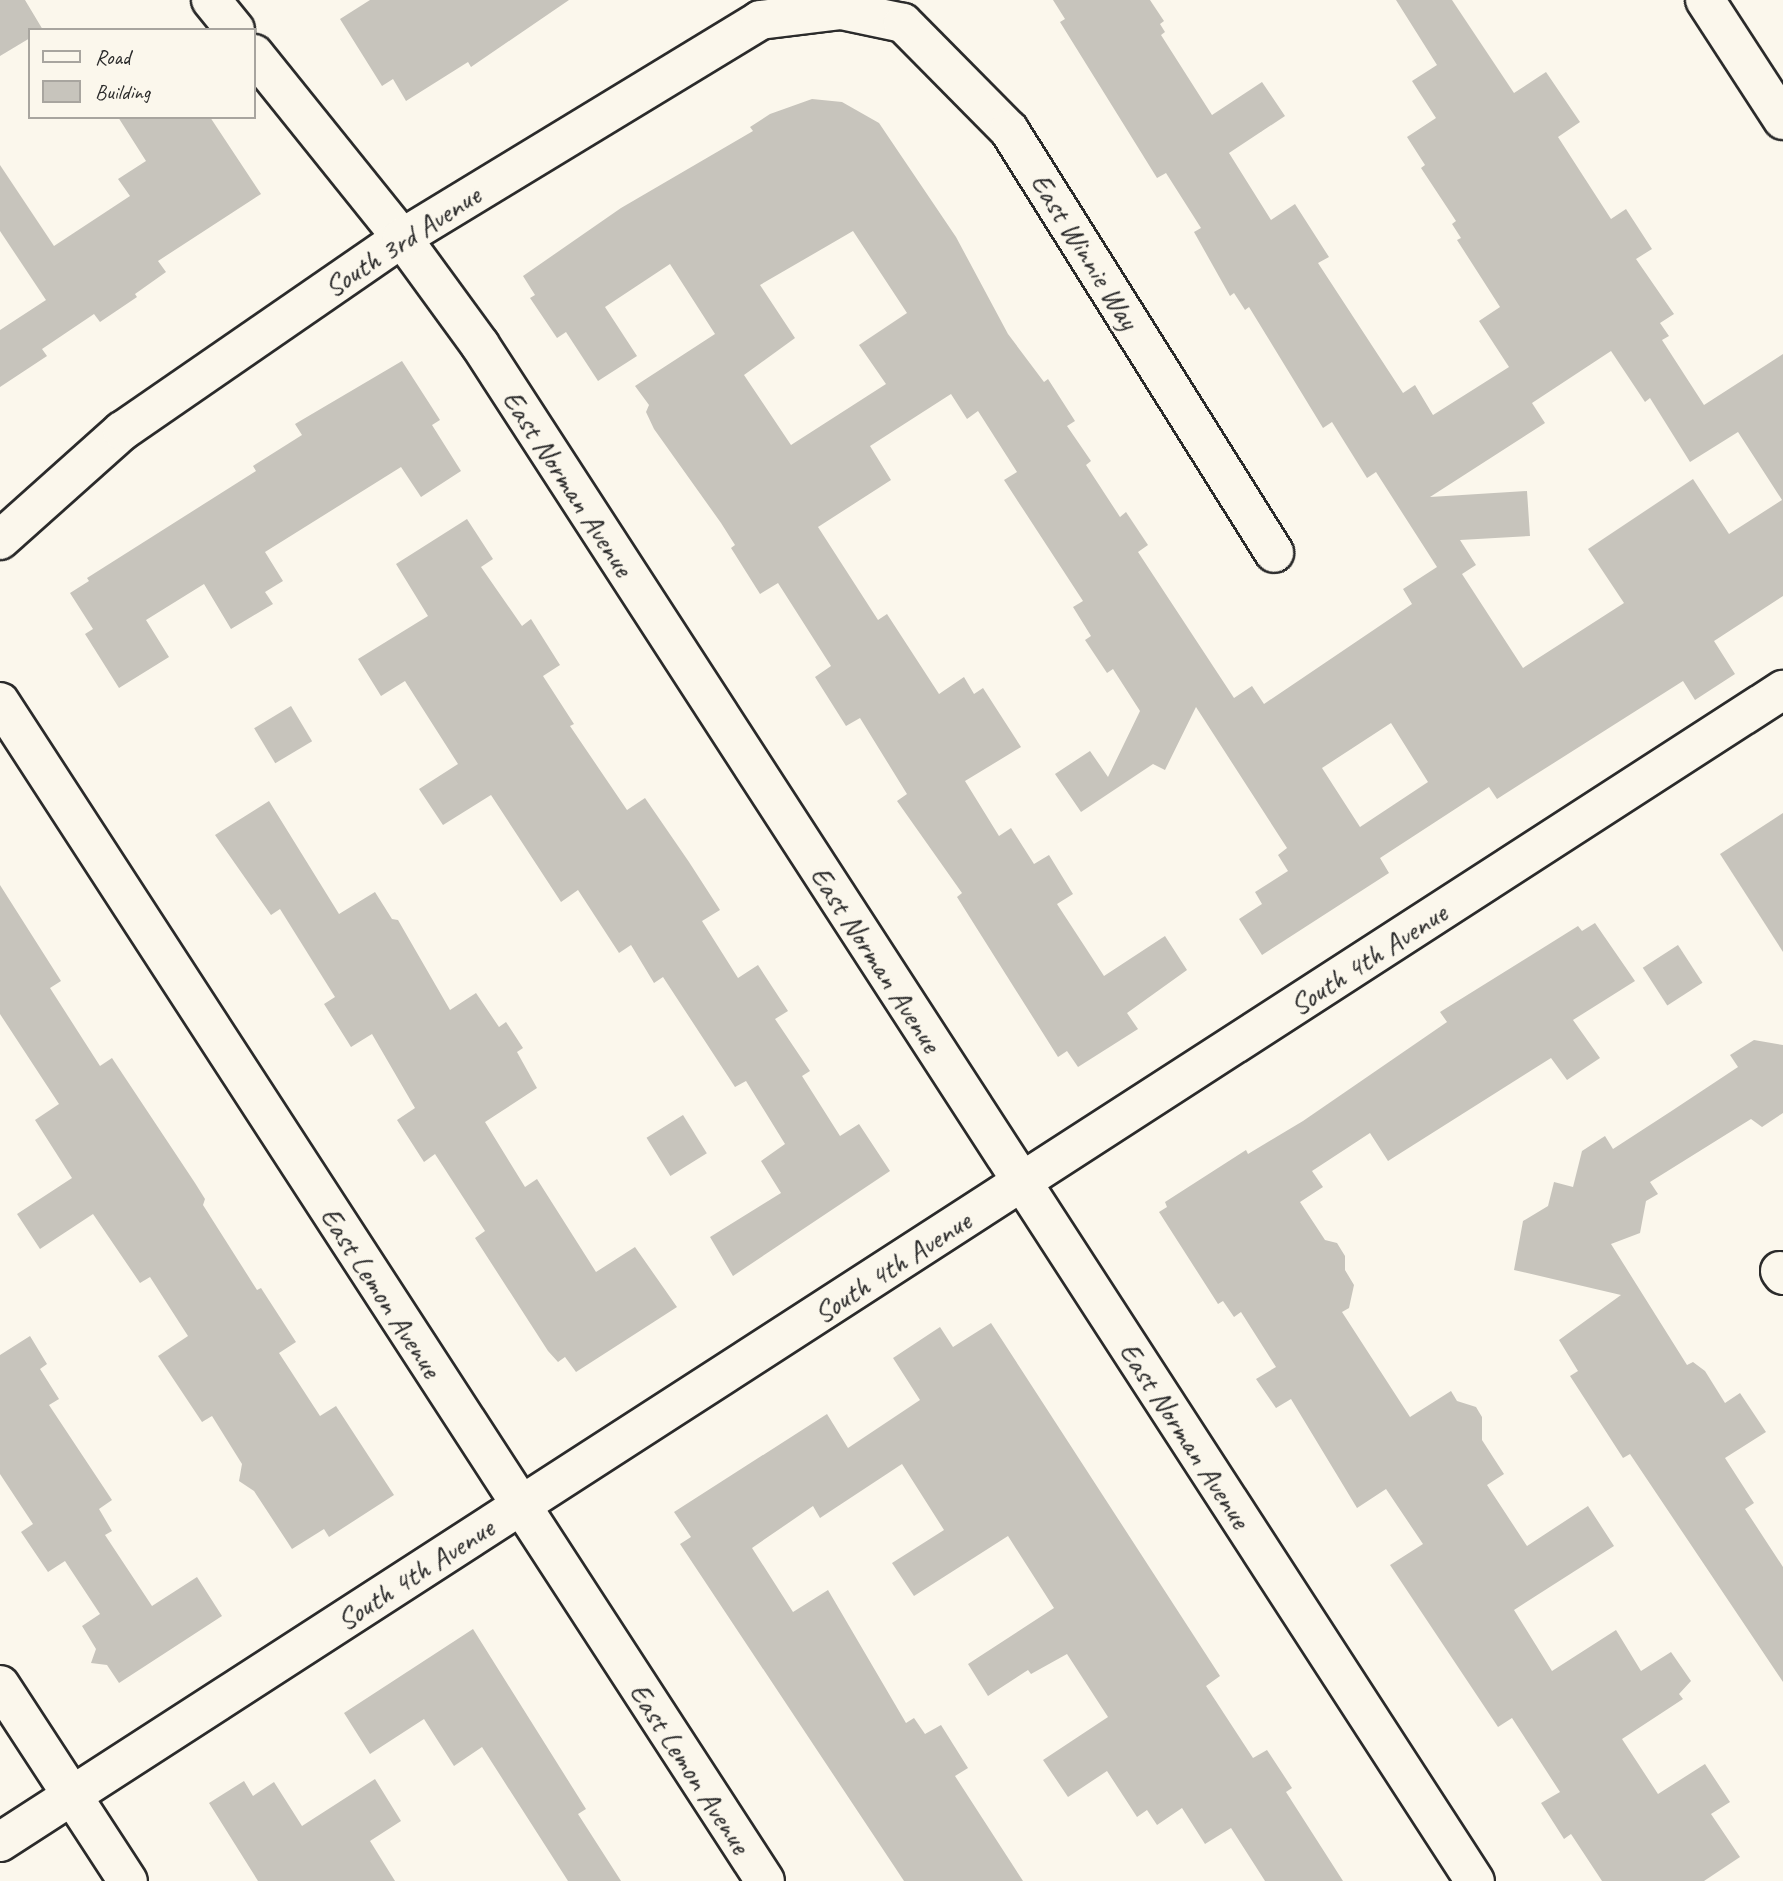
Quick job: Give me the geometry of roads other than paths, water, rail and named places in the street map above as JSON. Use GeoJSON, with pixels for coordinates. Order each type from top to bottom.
{"type":"FeatureCollection","features":[{"type":"Feature","properties":{"kind":"street"},"geometry":{"type":"LineString","coordinates":[[211,0],[233,28]]}},
{"type":"Feature","properties":{"kind":"street"},"geometry":{"type":"LineString","coordinates":[[1705,0],[1783,120]]}},
{"type":"Feature","properties":{"kind":"street","name":"South 3rd Avenue"},"geometry":{"type":"LineString","coordinates":[[0,540],[121,431],[402,238],[760,20],[841,10]]}},
{"type":"Feature","properties":{"kind":"street","name":"East Winnie Way"},"geometry":{"type":"LineString","coordinates":[[841,10],[903,23],[1009,130],[1274,553]]}},
{"type":"Feature","properties":{"kind":"street","name":"East Norman Avenue"},"geometry":{"type":"LineString","coordinates":[[256,56],[402,238],[487,357],[1475,1881]]}},
{"type":"Feature","properties":{"kind":"street","name":"South 4th Avenue"},"geometry":{"type":"LineString","coordinates":[[0,1842],[1783,690]]}},
{"type":"Feature","properties":{"kind":"street","name":"East Lemon Avenue"},"geometry":{"type":"LineString","coordinates":[[0,702],[519,1506],[765,1881]]}},
{"type":"Feature","properties":{"kind":"street"},"geometry":{"type":"LineString","coordinates":[[0,1685],[128,1881]]}}]}
